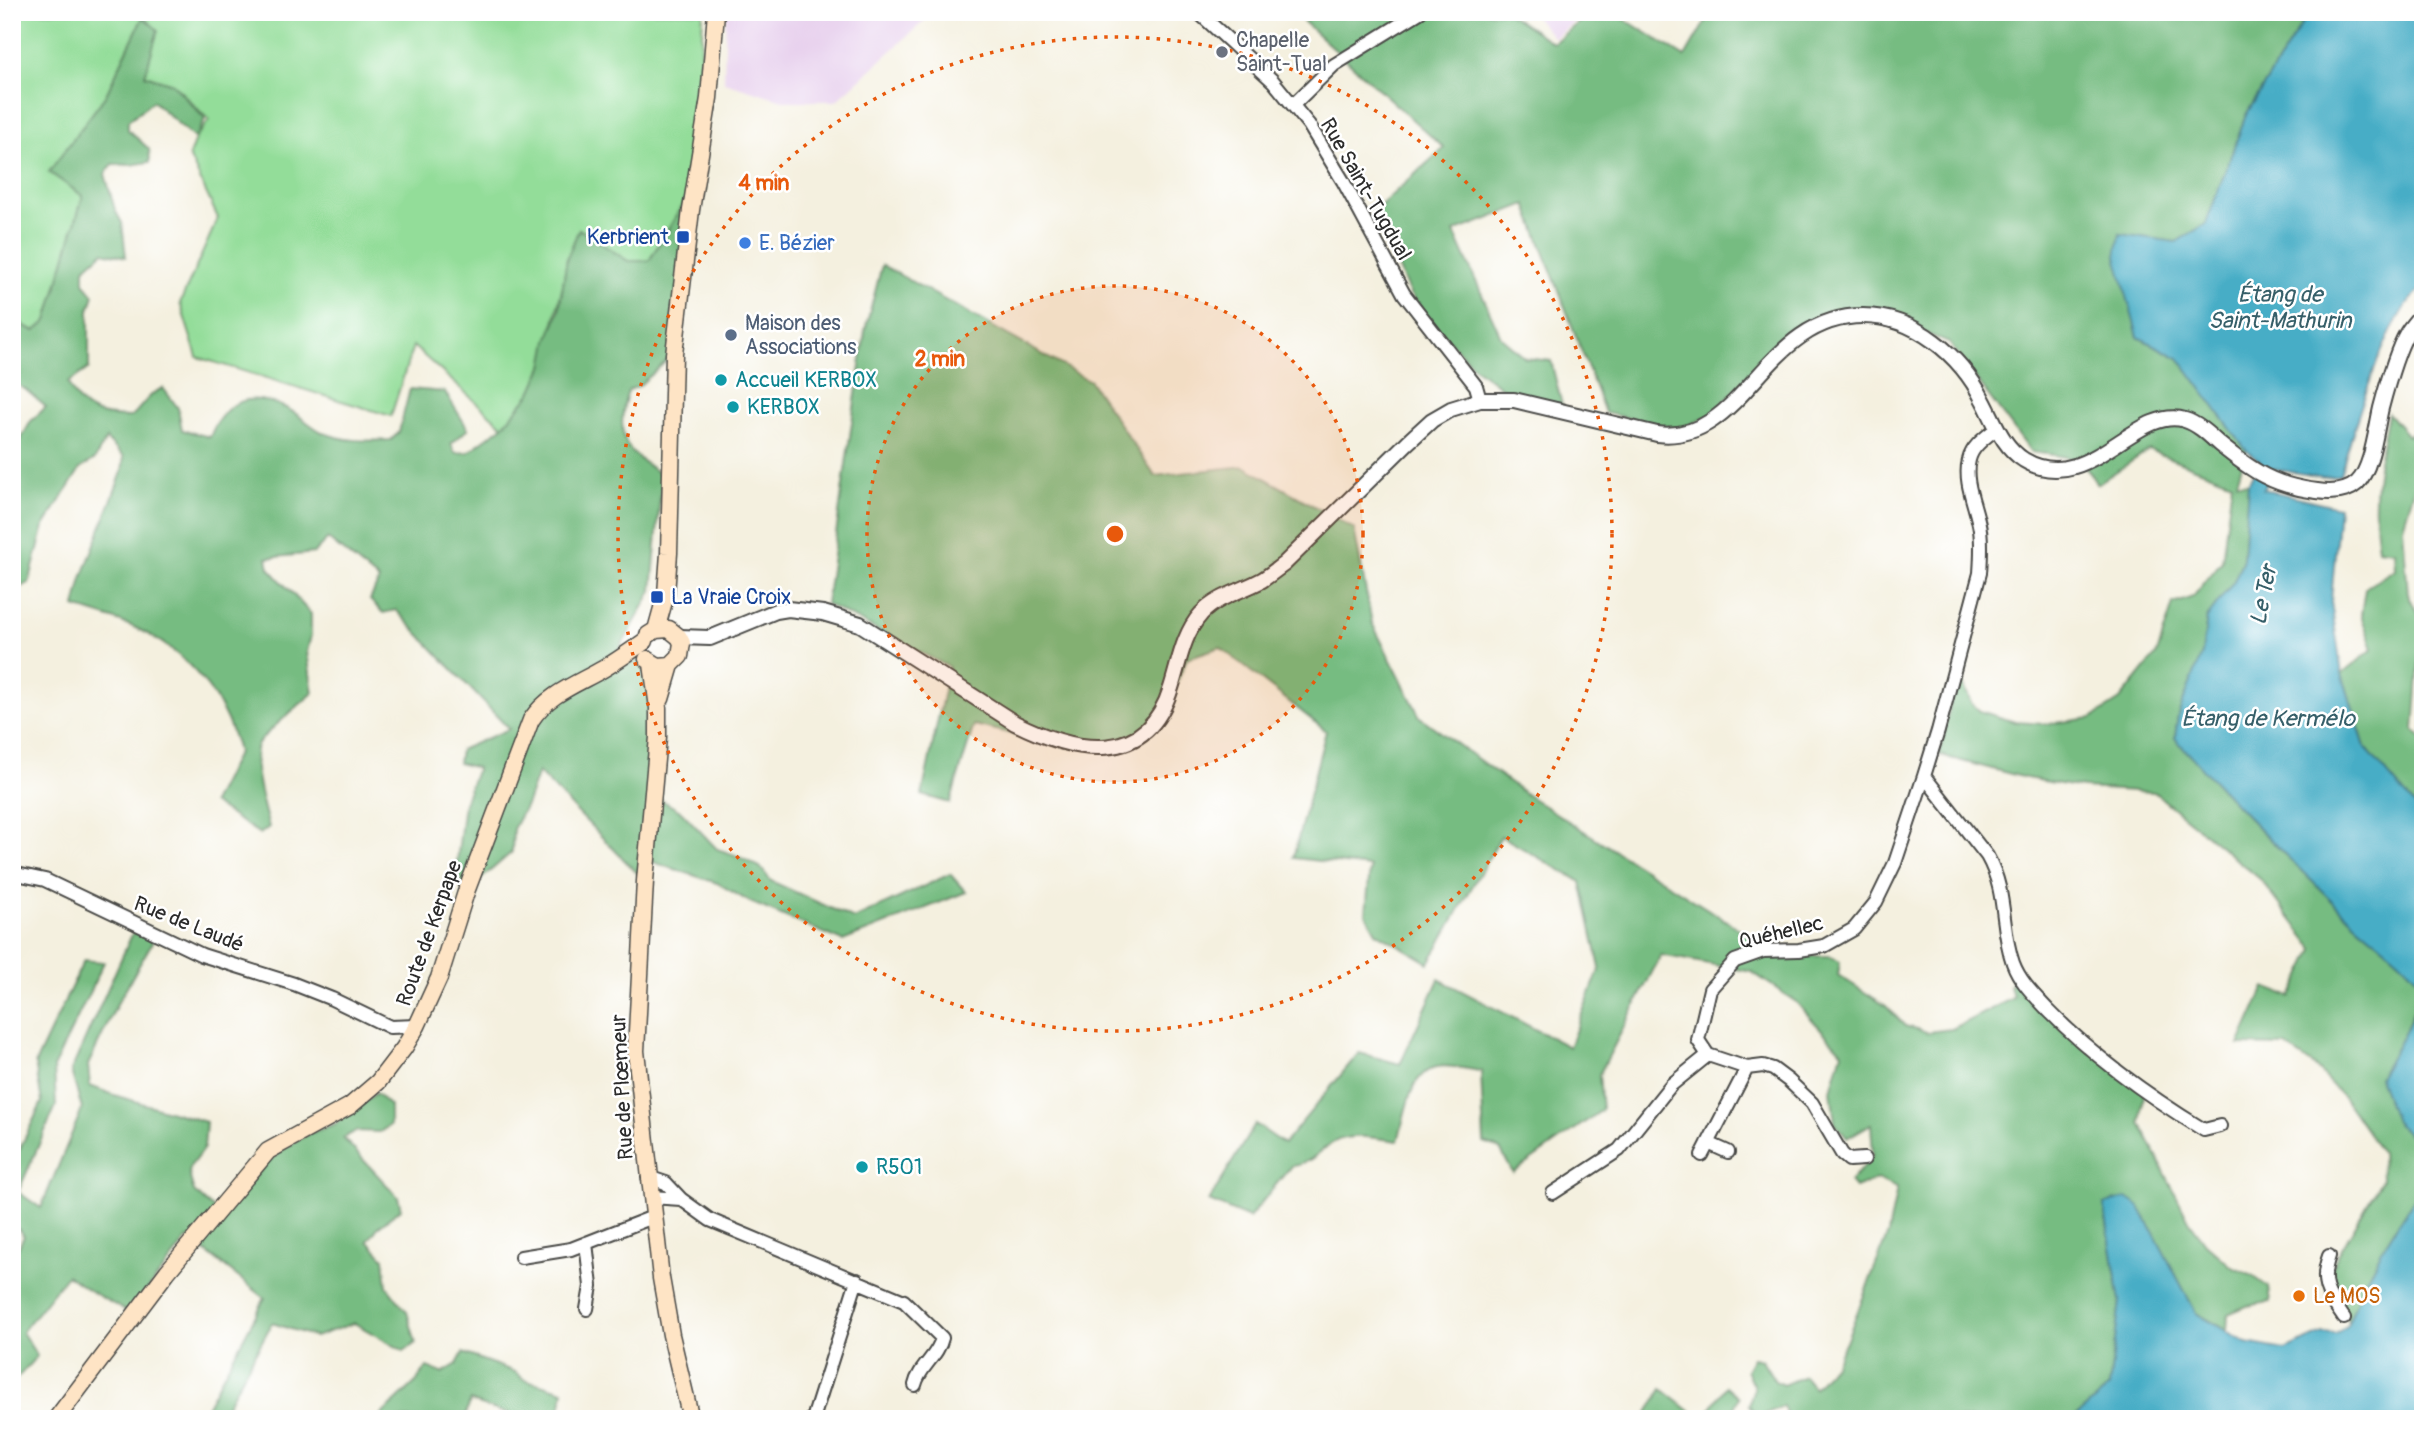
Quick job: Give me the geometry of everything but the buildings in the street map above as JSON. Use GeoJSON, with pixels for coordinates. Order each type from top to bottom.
{"type":"FeatureCollection","features":[{"type":"Feature","properties":{"kind":"main road"},"geometry":{"type":"LineString","coordinates":[[666,594],[643,647],[649,661],[658,666],[676,661],[682,650],[666,594],[674,354],[691,210],[709,98],[716,12]]}},
{"type":"Feature","properties":{"kind":"main road"},"geometry":{"type":"LineString","coordinates":[[650,635],[668,629],[677,635]]}},
{"type":"Feature","properties":{"kind":"main road","name":"Route de Kerpape"},"geometry":{"type":"LineString","coordinates":[[56,1419],[167,1272],[268,1151],[350,1106],[378,1082],[404,1048],[439,978],[466,892],[531,720],[545,702],[556,694],[615,662],[650,635]]}},
{"type":"Feature","properties":{"kind":"main road","name":"Route de Kerpape"},"geometry":{"type":"LineString","coordinates":[[615,662],[628,658],[649,661]]}},
{"type":"Feature","properties":{"kind":"main road","name":"Rue de Plœmeur"},"geometry":{"type":"LineString","coordinates":[[649,661],[658,708],[658,737],[640,956],[636,1051],[650,1198],[667,1316],[691,1419]]}},
{"type":"Feature","properties":{"kind":"main road","name":"Rue de Plœmeur"},"geometry":{"type":"LineString","coordinates":[[658,708],[676,661]]}},
{"type":"Feature","properties":{"kind":"street","name":"Rue Saint-Tugdual"},"geometry":{"type":"LineString","coordinates":[[1198,12],[1273,81],[1309,125],[1343,181],[1404,294],[1476,386],[1480,400]]}},
{"type":"Feature","properties":{"kind":"street"},"geometry":{"type":"LineString","coordinates":[[1293,105],[1334,65],[1420,12]]}},
{"type":"Feature","properties":{"kind":"street"},"geometry":{"type":"LineString","coordinates":[[677,635],[710,638],[776,611],[788,609],[823,612],[860,624],[1015,723],[1040,736],[1093,749],[1125,742],[1145,731],[1162,711],[1186,639],[1201,614],[1220,599],[1263,579],[1284,564],[1432,420],[1480,400],[1514,400],[1657,435],[1678,435],[1697,430],[1714,420],[1773,360],[1808,330],[1832,321],[1863,316],[1903,324],[1919,331],[1947,352],[1972,381],[2003,440],[2022,459],[2042,467],[2066,468],[2102,453],[2159,420],[2173,417],[2198,426],[2252,470],[2271,480],[2283,485],[2327,492],[2348,489],[2360,480],[2368,463],[2382,404],[2406,335],[2423,312]]}},
{"type":"Feature","properties":{"kind":"street","name":"Quéhellec"},"geometry":{"type":"LineString","coordinates":[[1708,1055],[1698,1040],[1710,989],[1735,961],[1763,951],[1824,946],[1854,929],[1876,902],[1895,863],[1924,776],[1980,573],[1982,547],[1969,480],[1969,461],[1972,452],[1997,428]]}},
{"type":"Feature","properties":{"kind":"street"},"geometry":{"type":"LineString","coordinates":[[676,661],[696,647],[722,640],[755,625],[777,617],[809,612]]}},
{"type":"Feature","properties":{"kind":"street"},"geometry":{"type":"LineString","coordinates":[[1924,776],[1994,868],[2003,900],[2010,951],[2019,975],[2029,989],[2095,1055],[2204,1130],[2220,1126]]}},
{"type":"Feature","properties":{"kind":"street","name":"Rue de Laudé"},"geometry":{"type":"LineString","coordinates":[[12,873],[45,880],[202,955],[307,989],[390,1027],[416,1026]]}},
{"type":"Feature","properties":{"kind":"street"},"geometry":{"type":"LineString","coordinates":[[390,1027],[404,1048]]}},
{"type":"Feature","properties":{"kind":"street"},"geometry":{"type":"LineString","coordinates":[[1553,1193],[1619,1150],[1671,1085],[1708,1055],[1747,1068],[1763,1066],[1773,1069],[1812,1103],[1842,1154],[1849,1160],[1864,1159]]}},
{"type":"Feature","properties":{"kind":"street"},"geometry":{"type":"LineString","coordinates":[[1702,1155],[1747,1068]]}},
{"type":"Feature","properties":{"kind":"street"},"geometry":{"type":"LineString","coordinates":[[1708,1143],[1728,1152]]}},
{"type":"Feature","properties":{"kind":"street"},"geometry":{"type":"LineString","coordinates":[[649,1177],[666,1184],[681,1199],[710,1220],[732,1231],[904,1301],[942,1338],[940,1345],[919,1373],[915,1385]]}},
{"type":"Feature","properties":{"kind":"street"},"geometry":{"type":"LineString","coordinates":[[650,1198],[681,1199]]}},
{"type":"Feature","properties":{"kind":"street"},"geometry":{"type":"LineString","coordinates":[[521,1257],[571,1249],[653,1217]]}},
{"type":"Feature","properties":{"kind":"street"},"geometry":{"type":"LineString","coordinates":[[586,1243],[591,1286],[587,1309]]}},
{"type":"Feature","properties":{"kind":"street"},"geometry":{"type":"LineString","coordinates":[[2329,1256],[2323,1272],[2328,1296],[2344,1318]]}},
{"type":"Feature","properties":{"kind":"street"},"geometry":{"type":"LineString","coordinates":[[813,1419],[857,1280]]}},
{"type":"Feature","properties":{"kind":"shaded area"},"geometry":{"type":"Polygon","coordinates":[[[726,12],[934,12],[836,101],[786,101],[724,82],[726,12]]]}},
{"type":"Feature","properties":{"kind":"shaded area"},"geometry":{"type":"Polygon","coordinates":[[[1531,12],[1586,12],[1554,38],[1531,12]]]}},
{"type":"Feature","properties":{"kind":"green space"},"geometry":{"type":"Polygon","coordinates":[[[12,12],[703,12],[695,185],[649,261],[628,261],[579,229],[567,258],[543,367],[531,393],[503,426],[413,346],[391,416],[197,357],[180,303],[218,218],[189,156],[195,139],[209,120],[173,84],[145,75],[157,31],[143,17],[106,95],[49,172],[83,196],[47,321],[36,331],[24,326],[12,312],[12,12]]]}},
{"type":"Feature","properties":{"kind":"green space"},"geometry":{"type":"Polygon","coordinates":[[[1293,12],[1506,12],[1553,43],[1592,12],[1613,12],[1685,57],[1711,12],[2309,12],[2246,115],[2206,224],[2176,242],[2120,234],[2138,337],[2179,358],[2246,450],[2237,482],[2248,483],[2243,559],[2234,581],[2207,618],[2202,654],[2178,715],[2175,738],[2284,854],[2352,920],[2399,959],[2423,986],[2404,1034],[2379,1077],[2395,1121],[2423,1149],[2423,1185],[2385,1245],[2365,1282],[2348,1323],[2345,1312],[2328,1296],[2327,1274],[2382,1179],[2381,1152],[2343,1097],[2313,1065],[2286,1046],[2239,1045],[2265,987],[2291,997],[2314,949],[2260,879],[2154,792],[2083,788],[2026,778],[1939,755],[1958,671],[1971,703],[1980,711],[2015,722],[2047,724],[2092,718],[2120,700],[2157,654],[2173,604],[2193,597],[2222,561],[2232,482],[2149,450],[2097,484],[2084,467],[2069,458],[2031,452],[1949,343],[1870,310],[1813,324],[1743,383],[1710,416],[1679,429],[1605,413],[1526,204],[1454,232],[1501,337],[1525,358],[1551,361],[1562,405],[1504,390],[1474,367],[1434,325],[1410,294],[1373,212],[1444,148],[1293,12]]]}},
{"type":"Feature","properties":{"kind":"green space"},"geometry":{"type":"Polygon","coordinates":[[[143,17],[158,30],[145,75],[173,84],[205,119],[195,139],[153,101],[128,121],[128,130],[149,149],[150,162],[113,164],[105,174],[115,210],[122,223],[126,257],[103,252],[84,269],[84,283],[94,295],[89,310],[89,368],[68,383],[79,401],[85,407],[101,414],[131,417],[149,397],[163,388],[178,408],[182,430],[210,437],[223,414],[231,407],[240,402],[261,400],[286,408],[330,435],[374,441],[391,440],[399,432],[410,389],[445,392],[468,429],[451,444],[455,453],[468,452],[503,426],[531,393],[543,367],[548,340],[559,311],[567,258],[579,229],[628,261],[649,261],[695,185],[674,354],[639,386],[629,390],[624,403],[622,424],[630,450],[662,475],[652,591],[617,654],[623,663],[640,661],[648,672],[653,795],[682,812],[717,849],[760,867],[771,881],[854,919],[950,874],[966,892],[843,941],[750,902],[717,883],[647,860],[645,881],[538,772],[527,803],[513,829],[512,852],[466,892],[456,870],[464,803],[477,768],[458,763],[460,750],[509,729],[396,610],[383,613],[370,600],[379,580],[328,539],[314,553],[267,558],[269,568],[311,614],[311,635],[307,652],[313,693],[274,727],[257,746],[257,774],[269,827],[260,834],[212,803],[238,752],[222,709],[210,690],[196,672],[162,643],[121,622],[75,607],[82,578],[122,472],[124,457],[106,439],[95,459],[80,469],[44,526],[29,583],[16,589],[12,587],[12,455],[31,421],[46,407],[12,382],[12,312],[24,326],[35,331],[47,321],[83,196],[49,172],[106,95],[143,17]]]}},
{"type":"Feature","properties":{"kind":"green space"},"geometry":{"type":"Polygon","coordinates":[[[882,265],[1090,381],[1155,476],[1244,466],[1354,529],[1372,623],[1420,717],[1527,795],[1782,956],[1829,956],[1840,962],[1838,975],[1886,1006],[1905,1026],[1927,1032],[1952,1029],[2013,998],[2010,986],[2020,978],[2029,989],[2145,1087],[2140,1123],[2189,1221],[2205,1243],[2232,1267],[2253,1276],[2268,1287],[2270,1302],[2247,1306],[2228,1314],[2227,1330],[2196,1313],[2140,1208],[2104,1205],[2120,1301],[2109,1388],[2073,1419],[1788,1419],[1783,1406],[1759,1419],[1749,1405],[1754,1387],[1746,1370],[1753,1358],[1762,1360],[1775,1381],[1783,1385],[1804,1376],[1814,1388],[1834,1365],[1888,1234],[1897,1188],[1877,1179],[1855,1188],[1850,1182],[1873,1155],[1871,1124],[1847,1138],[1835,1123],[1831,1090],[1842,1052],[1796,1002],[1752,972],[1661,955],[1599,1075],[1602,1110],[1513,1173],[1500,1149],[1484,1143],[1481,1071],[1442,1066],[1427,1071],[1414,1087],[1398,1141],[1353,1137],[1331,1143],[1311,1159],[1291,1166],[1249,1218],[1209,1201],[1255,1124],[1284,1144],[1359,1053],[1400,1064],[1439,979],[1569,1047],[1600,968],[1581,882],[1501,836],[1429,963],[1376,932],[1366,914],[1370,867],[1293,858],[1326,731],[1220,647],[1187,658],[1162,719],[1136,743],[1070,747],[974,725],[950,803],[922,795],[949,667],[826,604],[865,331],[882,265]]]}},
{"type":"Feature","properties":{"kind":"green space"},"geometry":{"type":"Polygon","coordinates":[[[2388,413],[2408,436],[2423,423],[2423,480],[2416,483],[2403,527],[2408,594],[2422,622],[2414,730],[2423,739],[2423,810],[2415,806],[2365,747],[2342,674],[2373,649],[2361,615],[2365,588],[2395,569],[2394,551],[2378,549],[2375,513],[2378,464],[2388,413]]]}},
{"type":"Feature","properties":{"kind":"green space"},"geometry":{"type":"Polygon","coordinates":[[[133,932],[153,941],[118,1002],[88,1065],[90,1086],[206,1122],[204,1148],[190,1167],[189,1174],[194,1192],[222,1216],[264,1165],[286,1147],[310,1133],[335,1124],[376,1093],[390,1106],[390,1125],[380,1132],[356,1131],[343,1138],[398,1197],[401,1209],[379,1226],[368,1241],[384,1258],[387,1286],[407,1312],[416,1343],[404,1351],[354,1323],[315,1337],[272,1323],[222,1414],[200,1418],[265,1298],[188,1238],[129,1313],[67,1275],[22,1332],[37,1356],[12,1384],[12,1260],[24,1236],[12,1222],[12,1165],[42,1102],[35,1064],[84,960],[104,962],[54,1066],[56,1106],[18,1192],[41,1208],[82,1109],[71,1071],[133,932]]]}},
{"type":"Feature","properties":{"kind":"green space"},"geometry":{"type":"Polygon","coordinates":[[[463,1353],[515,1372],[523,1379],[564,1391],[558,1419],[513,1414],[470,1401],[465,1419],[377,1419],[416,1382],[427,1367],[442,1373],[457,1364],[463,1353]]]}},
{"type":"Feature","properties":{"kind":"green space"},"geometry":{"type":"Polygon","coordinates":[[[1726,1386],[1739,1397],[1729,1419],[1703,1419],[1726,1386]]]}},
{"type":"Feature","properties":{"kind":"green space"},"geometry":{"type":"Polygon","coordinates":[[[1662,1389],[1700,1419],[1644,1419],[1662,1389]]]}},
{"type":"Feature","properties":{"kind":"water"},"geometry":{"type":"Polygon","coordinates":[[[2309,12],[2423,12],[2423,289],[2410,301],[2384,346],[2372,374],[2340,475],[2323,477],[2274,469],[2263,489],[2339,507],[2331,602],[2342,674],[2365,747],[2415,806],[2423,810],[2423,986],[2407,967],[2352,920],[2284,853],[2175,738],[2178,715],[2202,654],[2207,618],[2234,581],[2243,559],[2248,483],[2260,461],[2246,450],[2179,358],[2138,337],[2116,256],[2120,234],[2176,242],[2206,224],[2246,115],[2309,12]]]}},
{"type":"Feature","properties":{"kind":"water"},"geometry":{"type":"Polygon","coordinates":[[[2423,991],[2423,1149],[2395,1122],[2379,1077],[2404,1034],[2423,991]]]}},
{"type":"Feature","properties":{"kind":"water"},"geometry":{"type":"Polygon","coordinates":[[[2423,1185],[2423,1419],[2073,1419],[2109,1388],[2120,1301],[2104,1205],[2127,1198],[2140,1207],[2196,1313],[2247,1343],[2285,1350],[2323,1333],[2336,1334],[2347,1325],[2365,1282],[2385,1245],[2423,1185]]]}},
{"type":"Feature","properties":{"kind":"place","name":"Chapelle Saint-Tual"},"geometry":{"type":"Point","coordinates":[1222,52]}},
{"type":"Feature","properties":{"kind":"place","name":"Kerbrient"},"geometry":{"type":"Point","coordinates":[683,237]}},
{"type":"Feature","properties":{"kind":"place","name":"E. Bézier"},"geometry":{"type":"Point","coordinates":[745,243]}},
{"type":"Feature","properties":{"kind":"place","name":"Maison des Associations"},"geometry":{"type":"Point","coordinates":[731,335]}},
{"type":"Feature","properties":{"kind":"place","name":"Accueil KERBOX"},"geometry":{"type":"Point","coordinates":[721,380]}},
{"type":"Feature","properties":{"kind":"place","name":"KERBOX"},"geometry":{"type":"Point","coordinates":[733,407]}},
{"type":"Feature","properties":{"kind":"place","name":"La Vraie Croix"},"geometry":{"type":"Point","coordinates":[657,597]}},
{"type":"Feature","properties":{"kind":"place","name":"R501"},"geometry":{"type":"Point","coordinates":[862,1167]}},
{"type":"Feature","properties":{"kind":"place","name":"Le MOS"},"geometry":{"type":"Point","coordinates":[2299,1296]}},
{"type":"Feature","properties":{"kind":"water label","name":"Étang de Saint-Mathurin"},"geometry":{"type":"Point","coordinates":[2280,307]}},
{"type":"Feature","properties":{"kind":"water label","name":"Le Ter"},"geometry":{"type":"Point","coordinates":[2263,595]}},
{"type":"Feature","properties":{"kind":"water label","name":"Étang de Kermélo"},"geometry":{"type":"Point","coordinates":[2268,718]}}]}
